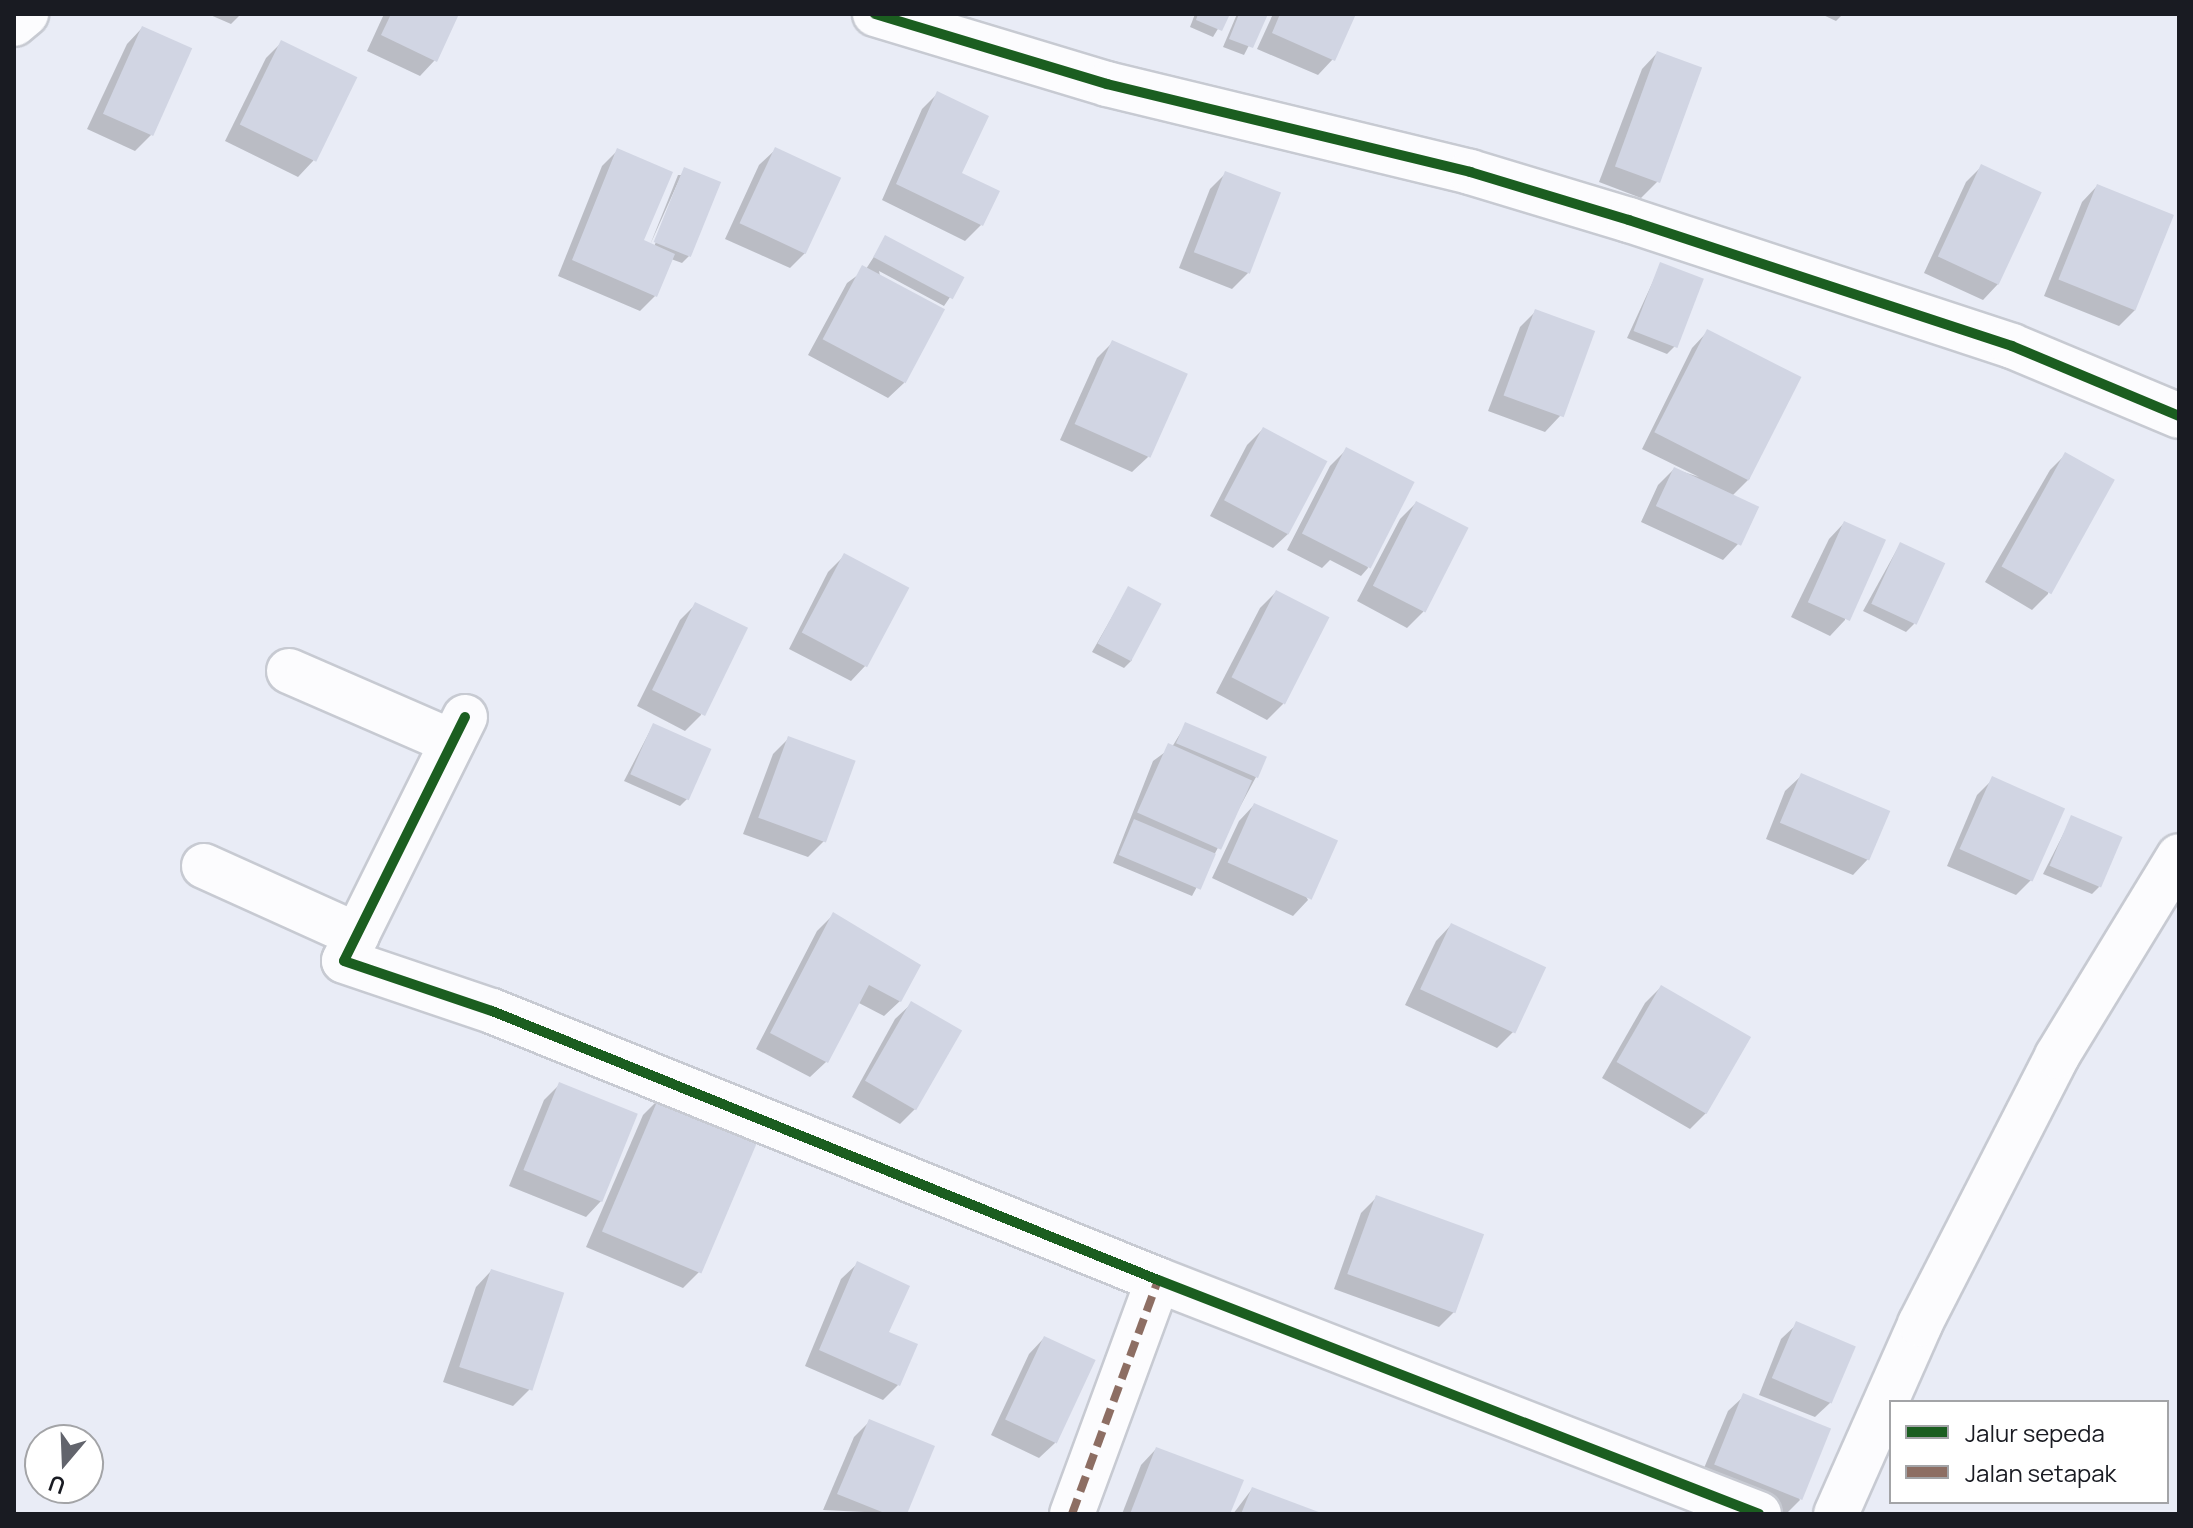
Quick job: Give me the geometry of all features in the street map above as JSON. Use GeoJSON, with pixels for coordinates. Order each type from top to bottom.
{"type":"FeatureCollection","features":[{"type":"Feature","properties":{"kind":"street"},"geometry":{"type":"LineString","coordinates":[[14,24],[26,14]]}},
{"type":"Feature","properties":{"kind":"street"},"geometry":{"type":"LineString","coordinates":[[875,14],[1107,84],[1470,172],[1629,220],[2012,346],[2179,416]]}},
{"type":"Feature","properties":{"kind":"street"},"geometry":{"type":"LineString","coordinates":[[289,671],[459,730],[344,961],[492,1011],[1158,1280],[1759,1514]]}},
{"type":"Feature","properties":{"kind":"street"},"geometry":{"type":"LineString","coordinates":[[1836,1514],[1920,1324],[2057,1056],[2179,856]]}},
{"type":"Feature","properties":{"kind":"street"},"geometry":{"type":"LineString","coordinates":[[204,866],[357,935]]}},
{"type":"Feature","properties":{"kind":"street"},"geometry":{"type":"LineString","coordinates":[[1072,1514],[1158,1280]]}},
{"type":"Feature","properties":{"kind":"building"},"geometry":{"type":"Polygon","coordinates":[[[391,14],[459,14],[437,62],[381,35],[391,14]]]}},
{"type":"Feature","properties":{"kind":"building"},"geometry":{"type":"Polygon","coordinates":[[[1198,14],[1230,14],[1222,31],[1196,20],[1198,14]]]}},
{"type":"Feature","properties":{"kind":"building"},"geometry":{"type":"Polygon","coordinates":[[[1239,14],[1268,14],[1253,48],[1229,39],[1239,14]]]}},
{"type":"Feature","properties":{"kind":"building"},"geometry":{"type":"Polygon","coordinates":[[[1280,14],[1356,14],[1335,61],[1272,33],[1280,14]]]}},
{"type":"Feature","properties":{"kind":"building"},"geometry":{"type":"Polygon","coordinates":[[[142,26],[192,48],[153,136],[103,114],[142,26]]]}},
{"type":"Feature","properties":{"kind":"building"},"geometry":{"type":"Polygon","coordinates":[[[281,40],[357,77],[316,162],[240,124],[281,40]]]}},
{"type":"Feature","properties":{"kind":"building"},"geometry":{"type":"Polygon","coordinates":[[[1657,51],[1702,67],[1660,183],[1615,167],[1657,51]]]}},
{"type":"Feature","properties":{"kind":"building"},"geometry":{"type":"Polygon","coordinates":[[[937,91],[989,116],[962,173],[1000,191],[983,226],[896,184],[937,91]]]}},
{"type":"Feature","properties":{"kind":"building"},"geometry":{"type":"Polygon","coordinates":[[[775,147],[841,178],[806,254],[740,223],[775,147]]]}},
{"type":"Feature","properties":{"kind":"building"},"geometry":{"type":"Polygon","coordinates":[[[617,148],[673,172],[644,240],[675,254],[657,297],[572,260],[617,148]]]}},
{"type":"Feature","properties":{"kind":"building"},"geometry":{"type":"Polygon","coordinates":[[[1981,164],[2042,192],[1999,285],[1938,256],[1981,164]]]}},
{"type":"Feature","properties":{"kind":"building"},"geometry":{"type":"Polygon","coordinates":[[[684,167],[721,182],[691,257],[654,242],[684,167]]]}},
{"type":"Feature","properties":{"kind":"building"},"geometry":{"type":"Polygon","coordinates":[[[1225,171],[1281,193],[1250,274],[1194,252],[1225,171]]]}},
{"type":"Feature","properties":{"kind":"building"},"geometry":{"type":"Polygon","coordinates":[[[2097,184],[2174,215],[2135,311],[2058,279],[2097,184]]]}},
{"type":"Feature","properties":{"kind":"building"},"geometry":{"type":"Polygon","coordinates":[[[885,235],[964,277],[953,299],[873,257],[885,235]]]}},
{"type":"Feature","properties":{"kind":"building"},"geometry":{"type":"Polygon","coordinates":[[[1660,262],[1704,279],[1677,348],[1633,331],[1660,262]]]}},
{"type":"Feature","properties":{"kind":"building"},"geometry":{"type":"Polygon","coordinates":[[[862,265],[945,309],[906,383],[823,339],[862,265]]]}},
{"type":"Feature","properties":{"kind":"building"},"geometry":{"type":"Polygon","coordinates":[[[1535,309],[1595,331],[1564,417],[1504,395],[1535,309]]]}},
{"type":"Feature","properties":{"kind":"building"},"geometry":{"type":"Polygon","coordinates":[[[1707,329],[1801,377],[1749,480],[1654,432],[1707,329]]]}},
{"type":"Feature","properties":{"kind":"building"},"geometry":{"type":"Polygon","coordinates":[[[1112,340],[1188,374],[1150,458],[1075,424],[1112,340]]]}},
{"type":"Feature","properties":{"kind":"building"},"geometry":{"type":"Polygon","coordinates":[[[1263,427],[1327,461],[1288,535],[1224,500],[1263,427]]]}},
{"type":"Feature","properties":{"kind":"building"},"geometry":{"type":"Polygon","coordinates":[[[1346,447],[1415,482],[1371,568],[1302,533],[1346,447]]]}},
{"type":"Feature","properties":{"kind":"building"},"geometry":{"type":"Polygon","coordinates":[[[2065,452],[2115,480],[2051,594],[2001,567],[2065,452]]]}},
{"type":"Feature","properties":{"kind":"building"},"geometry":{"type":"Polygon","coordinates":[[[1674,467],[1759,507],[1741,546],[1656,506],[1674,467]]]}},
{"type":"Feature","properties":{"kind":"building"},"geometry":{"type":"Polygon","coordinates":[[[1416,501],[1469,528],[1425,612],[1373,586],[1416,501]]]}},
{"type":"Feature","properties":{"kind":"building"},"geometry":{"type":"Polygon","coordinates":[[[1844,521],[1886,540],[1850,621],[1808,602],[1844,521]]]}},
{"type":"Feature","properties":{"kind":"building"},"geometry":{"type":"Polygon","coordinates":[[[1900,542],[1945,563],[1917,625],[1871,604],[1900,542]]]}},
{"type":"Feature","properties":{"kind":"building"},"geometry":{"type":"Polygon","coordinates":[[[844,553],[909,588],[867,667],[802,632],[844,553]]]}},
{"type":"Feature","properties":{"kind":"building"},"geometry":{"type":"Polygon","coordinates":[[[1128,586],[1162,604],[1131,661],[1097,643],[1128,586]]]}},
{"type":"Feature","properties":{"kind":"building"},"geometry":{"type":"Polygon","coordinates":[[[1276,590],[1329,617],[1285,705],[1232,677],[1276,590]]]}},
{"type":"Feature","properties":{"kind":"building"},"geometry":{"type":"Polygon","coordinates":[[[695,602],[748,628],[705,716],[652,690],[695,602]]]}},
{"type":"Feature","properties":{"kind":"building"},"geometry":{"type":"Polygon","coordinates":[[[1185,722],[1267,757],[1258,778],[1176,743],[1185,722]]]}},
{"type":"Feature","properties":{"kind":"building"},"geometry":{"type":"Polygon","coordinates":[[[653,723],[711,749],[689,800],[630,774],[653,723]]]}},
{"type":"Feature","properties":{"kind":"building"},"geometry":{"type":"Polygon","coordinates":[[[788,736],[856,761],[826,842],[758,818],[788,736]]]}},
{"type":"Feature","properties":{"kind":"building"},"geometry":{"type":"Polygon","coordinates":[[[1168,743],[1252,780],[1221,850],[1137,812],[1168,743]]]}},
{"type":"Feature","properties":{"kind":"building"},"geometry":{"type":"Polygon","coordinates":[[[1801,773],[1890,811],[1869,861],[1780,823],[1801,773]]]}},
{"type":"Feature","properties":{"kind":"building"},"geometry":{"type":"Polygon","coordinates":[[[1992,776],[2065,809],[2033,882],[1959,849],[1992,776]]]}},
{"type":"Feature","properties":{"kind":"building"},"geometry":{"type":"Polygon","coordinates":[[[1254,803],[1338,840],[1312,900],[1228,862],[1254,803]]]}},
{"type":"Feature","properties":{"kind":"building"},"geometry":{"type":"Polygon","coordinates":[[[2071,815],[2123,837],[2101,888],[2050,866],[2071,815]]]}},
{"type":"Feature","properties":{"kind":"building"},"geometry":{"type":"Polygon","coordinates":[[[1134,819],[1216,854],[1201,890],[1119,855],[1134,819]]]}},
{"type":"Feature","properties":{"kind":"building"},"geometry":{"type":"Polygon","coordinates":[[[833,912],[921,965],[901,1002],[869,985],[828,1063],[770,1033],[833,912]]]}},
{"type":"Feature","properties":{"kind":"building"},"geometry":{"type":"Polygon","coordinates":[[[1451,923],[1546,967],[1515,1034],[1420,989],[1451,923]]]}},
{"type":"Feature","properties":{"kind":"building"},"geometry":{"type":"Polygon","coordinates":[[[1661,985],[1751,1037],[1707,1114],[1616,1062],[1661,985]]]}},
{"type":"Feature","properties":{"kind":"building"},"geometry":{"type":"Polygon","coordinates":[[[911,1001],[962,1030],[916,1110],[865,1081],[911,1001]]]}},
{"type":"Feature","properties":{"kind":"building"},"geometry":{"type":"Polygon","coordinates":[[[559,1082],[638,1114],[602,1202],[523,1170],[559,1082]]]}},
{"type":"Feature","properties":{"kind":"building"},"geometry":{"type":"Polygon","coordinates":[[[659,1097],[758,1139],[701,1274],[602,1231],[659,1097]]]}},
{"type":"Feature","properties":{"kind":"building"},"geometry":{"type":"Polygon","coordinates":[[[1376,1195],[1484,1234],[1455,1313],[1347,1274],[1376,1195]]]}},
{"type":"Feature","properties":{"kind":"building"},"geometry":{"type":"Polygon","coordinates":[[[857,1261],[910,1286],[889,1332],[918,1344],[900,1386],[819,1350],[857,1261]]]}},
{"type":"Feature","properties":{"kind":"building"},"geometry":{"type":"Polygon","coordinates":[[[491,1269],[564,1293],[532,1391],[459,1367],[491,1269]]]}},
{"type":"Feature","properties":{"kind":"building"},"geometry":{"type":"Polygon","coordinates":[[[1796,1321],[1856,1346],[1832,1403],[1772,1378],[1796,1321]]]}},
{"type":"Feature","properties":{"kind":"building"},"geometry":{"type":"Polygon","coordinates":[[[1044,1336],[1096,1360],[1057,1443],[1005,1419],[1044,1336]]]}},
{"type":"Feature","properties":{"kind":"building"},"geometry":{"type":"Polygon","coordinates":[[[1743,1393],[1831,1429],[1802,1500],[1714,1464],[1743,1393]]]}},
{"type":"Feature","properties":{"kind":"building"},"geometry":{"type":"Polygon","coordinates":[[[869,1419],[935,1446],[907,1514],[887,1514],[837,1494],[869,1419]]]}},
{"type":"Feature","properties":{"kind":"building"},"geometry":{"type":"Polygon","coordinates":[[[1156,1447],[1244,1480],[1230,1514],[1130,1514],[1156,1447]]]}},
{"type":"Feature","properties":{"kind":"building"},"geometry":{"type":"Polygon","coordinates":[[[1252,1487],[1324,1514],[1241,1514],[1252,1487]]]}},
{"type":"Feature","properties":{"kind":"marked path"},"geometry":{"type":"LineString","coordinates":[[1072,1514],[1158,1280]]}},
{"type":"Feature","properties":{"kind":"cycle path"},"geometry":{"type":"LineString","coordinates":[[875,14],[1107,84],[1470,172],[1629,220],[2012,346],[2179,416]]}},
{"type":"Feature","properties":{"kind":"cycle path"},"geometry":{"type":"LineString","coordinates":[[465,717],[344,961],[492,1011],[1158,1280],[1759,1514]]}}]}
